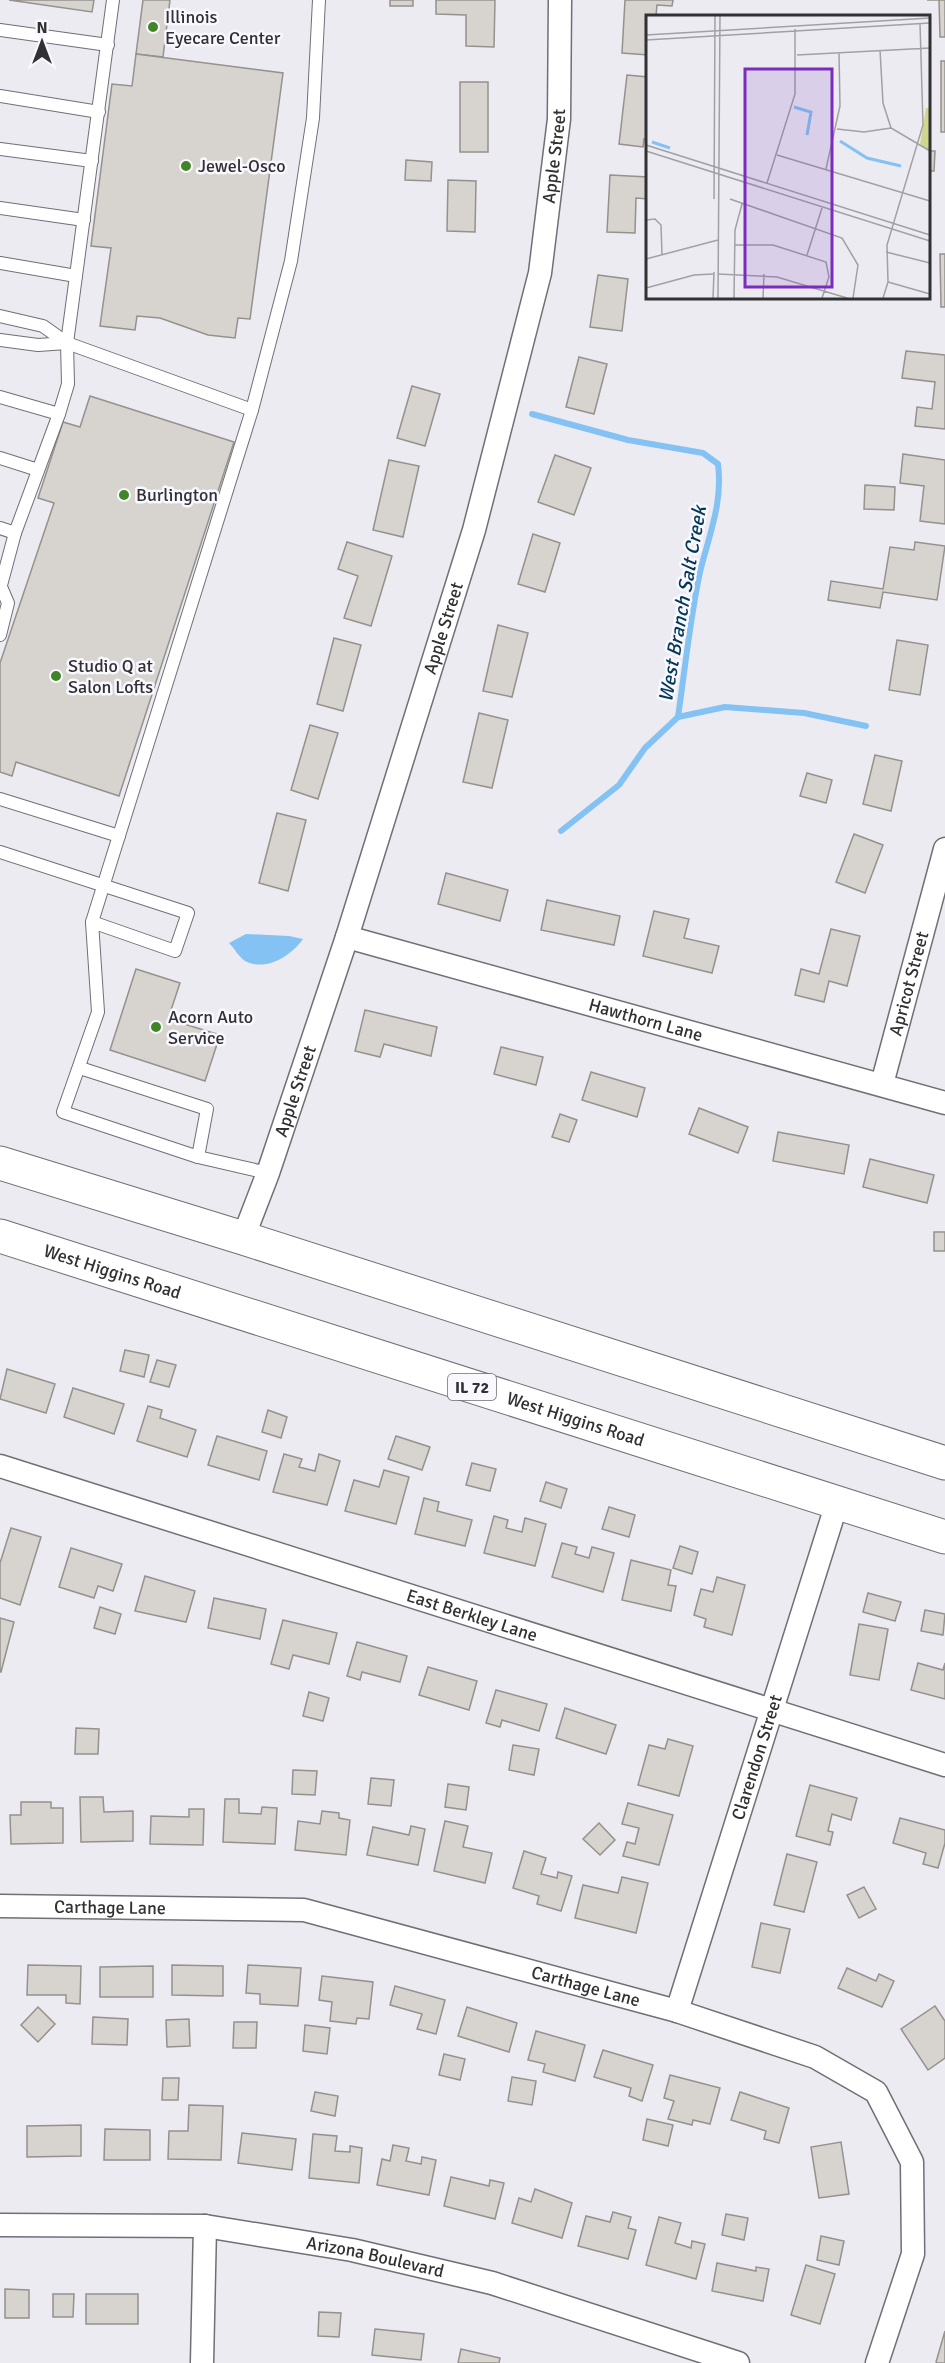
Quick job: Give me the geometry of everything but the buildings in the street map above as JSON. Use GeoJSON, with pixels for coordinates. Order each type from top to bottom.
{"type":"FeatureCollection","features":[{"type":"Feature","properties":{"kind":"main road"},"geometry":{"type":"LineString","coordinates":[[0,1163],[243,1238],[945,1463]]}},
{"type":"Feature","properties":{"kind":"main road","name":"West Higgins Road"},"geometry":{"type":"LineString","coordinates":[[0,1236],[945,1537]]}},
{"type":"Feature","properties":{"kind":"street","name":"Apple Street"},"geometry":{"type":"LineString","coordinates":[[243,1238],[268,1173],[347,937],[474,530],[540,273],[559,119],[560,0]]}},
{"type":"Feature","properties":{"kind":"street","name":"Apricot Street"},"geometry":{"type":"LineString","coordinates":[[882,1084],[945,849]]}},
{"type":"Feature","properties":{"kind":"street","name":"Hawthorn Lane"},"geometry":{"type":"LineString","coordinates":[[347,937],[945,1103]]}},
{"type":"Feature","properties":{"kind":"street","name":"East Berkley Lane"},"geometry":{"type":"LineString","coordinates":[[0,1466],[945,1765]]}},
{"type":"Feature","properties":{"kind":"street","name":"Clarendon Street"},"geometry":{"type":"LineString","coordinates":[[677,2011],[837,1503]]}},
{"type":"Feature","properties":{"kind":"street","name":"Carthage Lane"},"geometry":{"type":"LineString","coordinates":[[0,1906],[304,1910],[677,2011],[815,2057],[876,2092],[912,2162],[914,2254],[877,2363]]}},
{"type":"Feature","properties":{"kind":"street","name":"Arizona Boulevard"},"geometry":{"type":"LineString","coordinates":[[0,2225],[205,2226],[352,2250],[492,2283],[738,2363]]}},
{"type":"Feature","properties":{"kind":"street"},"geometry":{"type":"LineString","coordinates":[[202,2363],[205,2226]]}},
{"type":"Feature","properties":{"kind":"lane"},"geometry":{"type":"LineString","coordinates":[[0,635],[8,603],[1,589],[15,533],[68,384],[67,343],[108,45],[112,0]]}},
{"type":"Feature","properties":{"kind":"lane"},"geometry":{"type":"LineString","coordinates":[[268,1173],[198,1157],[63,1112],[98,1012],[92,922],[252,410],[291,261],[313,118],[319,0]]}},
{"type":"Feature","properties":{"kind":"lane"},"geometry":{"type":"LineString","coordinates":[[0,30],[108,45]]}},
{"type":"Feature","properties":{"kind":"lane"},"geometry":{"type":"LineString","coordinates":[[0,96],[99,112]]}},
{"type":"Feature","properties":{"kind":"lane"},"geometry":{"type":"LineString","coordinates":[[0,149],[92,161]]}},
{"type":"Feature","properties":{"kind":"lane"},"geometry":{"type":"LineString","coordinates":[[0,208],[84,220]]}},
{"type":"Feature","properties":{"kind":"lane"},"geometry":{"type":"LineString","coordinates":[[0,263],[76,276]]}},
{"type":"Feature","properties":{"kind":"lane"},"geometry":{"type":"LineString","coordinates":[[0,316],[43,326],[67,343],[252,410]]}},
{"type":"Feature","properties":{"kind":"lane"},"geometry":{"type":"LineString","coordinates":[[0,340],[38,345],[67,343]]}},
{"type":"Feature","properties":{"kind":"lane"},"geometry":{"type":"LineString","coordinates":[[0,397],[59,414]]}},
{"type":"Feature","properties":{"kind":"lane"},"geometry":{"type":"LineString","coordinates":[[0,458],[38,470]]}},
{"type":"Feature","properties":{"kind":"lane"},"geometry":{"type":"LineString","coordinates":[[0,528],[15,533]]}},
{"type":"Feature","properties":{"kind":"lane"},"geometry":{"type":"LineString","coordinates":[[0,799],[119,836]]}},
{"type":"Feature","properties":{"kind":"lane"},"geometry":{"type":"LineString","coordinates":[[0,852],[188,913],[175,951],[92,922]]}},
{"type":"Feature","properties":{"kind":"lane"},"geometry":{"type":"LineString","coordinates":[[80,1068],[207,1109],[198,1157]]}},
{"type":"Feature","properties":{"kind":"water"},"geometry":{"type":"Polygon","coordinates":[[[246,934],[303,939],[285,956],[261,965],[245,961],[229,943],[246,934]]]}},
{"type":"Feature","properties":{"kind":"waterway","name":"West Branch Salt Creek"},"geometry":{"type":"LineString","coordinates":[[532,414],[628,440],[703,453],[718,464],[717,506],[696,590],[678,717]]}},
{"type":"Feature","properties":{"kind":"waterway","name":"West Branch Salt Creek"},"geometry":{"type":"LineString","coordinates":[[678,717],[725,707],[804,713],[866,726]]}},
{"type":"Feature","properties":{"kind":"waterway"},"geometry":{"type":"LineString","coordinates":[[561,831],[619,785],[645,748],[678,717]]}},
{"type":"Feature","properties":{"kind":"place","name":"Illinois Eyecare Center"},"geometry":{"type":"Point","coordinates":[153,27]}},
{"type":"Feature","properties":{"kind":"place","name":"Jewel-Osco"},"geometry":{"type":"Point","coordinates":[186,166]}},
{"type":"Feature","properties":{"kind":"place","name":"Burlington"},"geometry":{"type":"Point","coordinates":[124,495]}},
{"type":"Feature","properties":{"kind":"place","name":"Studio Q at Salon Lofts"},"geometry":{"type":"Point","coordinates":[56,676]}},
{"type":"Feature","properties":{"kind":"place","name":"Acorn Auto Service"},"geometry":{"type":"Point","coordinates":[156,1027]}}]}
